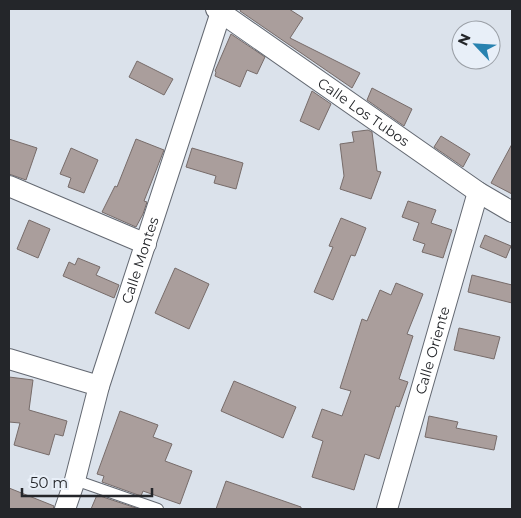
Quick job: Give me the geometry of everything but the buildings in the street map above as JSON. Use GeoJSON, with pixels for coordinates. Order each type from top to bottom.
{"type":"FeatureCollection","features":[{"type":"Feature","properties":{"kind":"street","name":"Calle Los Tubos"},"geometry":{"type":"LineString","coordinates":[[218,11],[478,192],[512,212]]}},
{"type":"Feature","properties":{"kind":"street","name":"Calle Montes"},"geometry":{"type":"LineString","coordinates":[[65,509],[75,480],[100,386],[218,11]]}},
{"type":"Feature","properties":{"kind":"street"},"geometry":{"type":"LineString","coordinates":[[9,186],[146,244]]}},
{"type":"Feature","properties":{"kind":"street","name":"Calle Oriente"},"geometry":{"type":"LineString","coordinates":[[388,509],[478,192]]}},
{"type":"Feature","properties":{"kind":"street"},"geometry":{"type":"LineString","coordinates":[[9,359],[100,386]]}},
{"type":"Feature","properties":{"kind":"lane"},"geometry":{"type":"LineString","coordinates":[[75,480],[158,509]]}}]}
